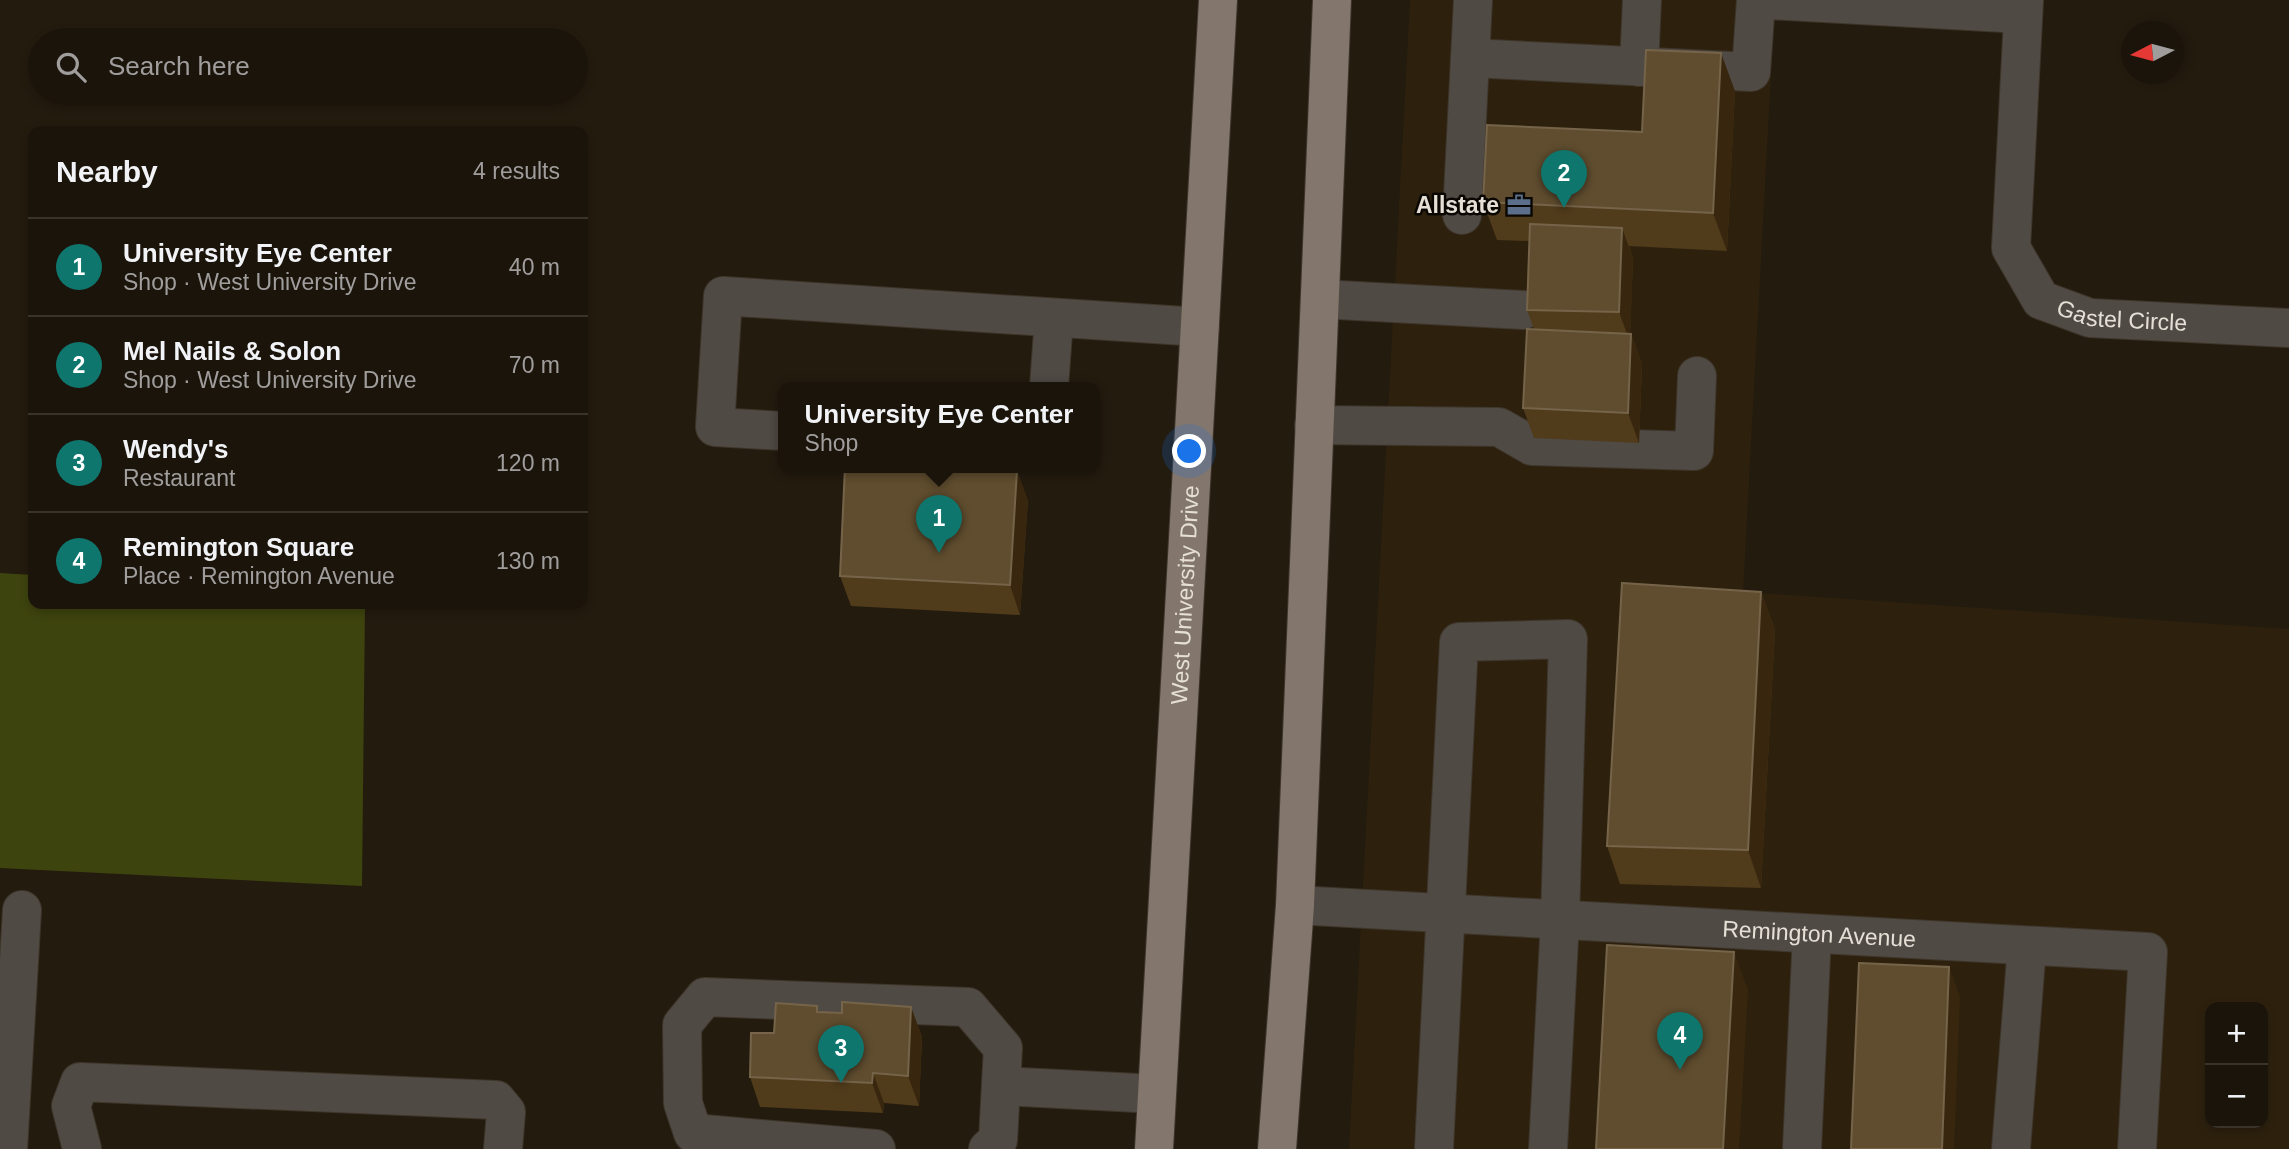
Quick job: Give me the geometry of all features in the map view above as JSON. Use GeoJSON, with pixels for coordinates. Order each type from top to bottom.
{"type":"FeatureCollection","features":[{"type":"Feature","properties":{"kind":"main road","name":"West University Drive"},"geometry":{"type":"LineString","coordinates":[[1154,1149],[1219,0]]}},
{"type":"Feature","properties":{"kind":"main road"},"geometry":{"type":"LineString","coordinates":[[1278,1149],[1295,905],[1332,0]]}},
{"type":"Feature","properties":{"kind":"street"},"geometry":{"type":"LineString","coordinates":[[1462,215],[1473,0]]}},
{"type":"Feature","properties":{"kind":"street"},"geometry":{"type":"LineString","coordinates":[[1639,67],[1642,0]]}},
{"type":"Feature","properties":{"kind":"street"},"geometry":{"type":"LineString","coordinates":[[1471,58],[1751,72],[1756,0]]}},
{"type":"Feature","properties":{"kind":"street","name":"Gastel Circle"},"geometry":{"type":"LineString","coordinates":[[1769,0],[2023,7],[2011,248],[2041,300],[2090,318],[2289,328]]}},
{"type":"Feature","properties":{"kind":"street"},"geometry":{"type":"LineString","coordinates":[[778,430],[715,426],[723,296],[1200,327]]}},
{"type":"Feature","properties":{"kind":"street"},"geometry":{"type":"LineString","coordinates":[[1320,299],[1523,310]]}},
{"type":"Feature","properties":{"kind":"street"},"geometry":{"type":"LineString","coordinates":[[1049,382],[1054,318]]}},
{"type":"Feature","properties":{"kind":"street"},"geometry":{"type":"LineString","coordinates":[[1314,425],[1499,427],[1532,446],[1694,452],[1697,376]]}},
{"type":"Feature","properties":{"kind":"street"},"geometry":{"type":"LineString","coordinates":[[1434,1149],[1459,642],[1569,639],[1560,920],[1548,1149]]}},
{"type":"Feature","properties":{"kind":"street","name":"Remington Avenue"},"geometry":{"type":"LineString","coordinates":[[1295,905],[2148,952],[2137,1149]]}},
{"type":"Feature","properties":{"kind":"street"},"geometry":{"type":"LineString","coordinates":[[8,1149],[22,910]]}},
{"type":"Feature","properties":{"kind":"street"},"geometry":{"type":"LineString","coordinates":[[1802,1149],[1812,934]]}},
{"type":"Feature","properties":{"kind":"street"},"geometry":{"type":"LineString","coordinates":[[2011,1149],[2027,946]]}},
{"type":"Feature","properties":{"kind":"street"},"geometry":{"type":"LineString","coordinates":[[876,1149],[755,1144],[693,1133],[683,1103],[682,1025],[705,997],[968,1007],[1003,1048],[1002,1086],[993,1145]]}},
{"type":"Feature","properties":{"kind":"street"},"geometry":{"type":"LineString","coordinates":[[82,1149],[71,1106],[80,1082],[496,1100],[506,1112],[503,1149]]}},
{"type":"Feature","properties":{"kind":"street"},"geometry":{"type":"LineString","coordinates":[[1002,1086],[1157,1094]]}},
{"type":"Feature","properties":{"kind":"street"},"geometry":{"type":"LineString","coordinates":[[10,1104],[71,1106]]}},
{"type":"Feature","properties":{"kind":"shaded area"},"geometry":{"type":"Polygon","coordinates":[[[1410,0],[1775,0],[1743,592],[2289,629],[2289,1149],[1349,1149],[1410,0]]]}},
{"type":"Feature","properties":{"kind":"green space"},"geometry":{"type":"Polygon","coordinates":[[[0,573],[28,575],[28,609],[365,609],[362,886],[0,868],[0,573]]]}},
{"type":"Feature","properties":{"kind":"building"},"geometry":{"type":"Polygon","coordinates":[[[1646,50],[1721,53],[1713,213],[1483,202],[1487,125],[1642,132],[1646,50]]]}},
{"type":"Feature","properties":{"kind":"building"},"geometry":{"type":"Polygon","coordinates":[[[1530,224],[1622,228],[1619,312],[1527,310],[1530,224]]]}},
{"type":"Feature","properties":{"kind":"building"},"geometry":{"type":"Polygon","coordinates":[[[1527,329],[1631,334],[1628,413],[1523,408],[1527,329]]]}},
{"type":"Feature","properties":{"kind":"building"},"geometry":{"type":"Polygon","coordinates":[[[845,473],[1017,473],[1010,585],[840,576],[845,473]]]}},
{"type":"Feature","properties":{"kind":"building"},"geometry":{"type":"Polygon","coordinates":[[[1622,583],[1761,592],[1748,850],[1607,846],[1622,583]]]}},
{"type":"Feature","properties":{"kind":"building"},"geometry":{"type":"Polygon","coordinates":[[[1607,945],[1734,952],[1723,1149],[1596,1149],[1607,945]]]}},
{"type":"Feature","properties":{"kind":"building"},"geometry":{"type":"Polygon","coordinates":[[[1859,963],[1949,967],[1942,1149],[1851,1149],[1859,963]]]}},
{"type":"Feature","properties":{"kind":"building"},"geometry":{"type":"Polygon","coordinates":[[[842,1002],[911,1007],[908,1076],[873,1073],[872,1083],[750,1077],[751,1033],[774,1033],[776,1003],[817,1006],[817,1012],[842,1013],[842,1002]]]}},
{"type":"Feature","properties":{"kind":"place","name":"Allstate"},"geometry":{"type":"Point","coordinates":[1519,205]}},
{"type":"Feature","properties":{"kind":"place","name":"Mel Nails & Solon"},"geometry":{"type":"Point","coordinates":[1564,208]}},
{"type":"Feature","properties":{"kind":"place","name":"University Eye Center"},"geometry":{"type":"Point","coordinates":[939,553]}},
{"type":"Feature","properties":{"kind":"place","name":"Remington Square"},"geometry":{"type":"Point","coordinates":[1680,1070]}},
{"type":"Feature","properties":{"kind":"place","name":"Wendy's"},"geometry":{"type":"Point","coordinates":[841,1083]}}]}
